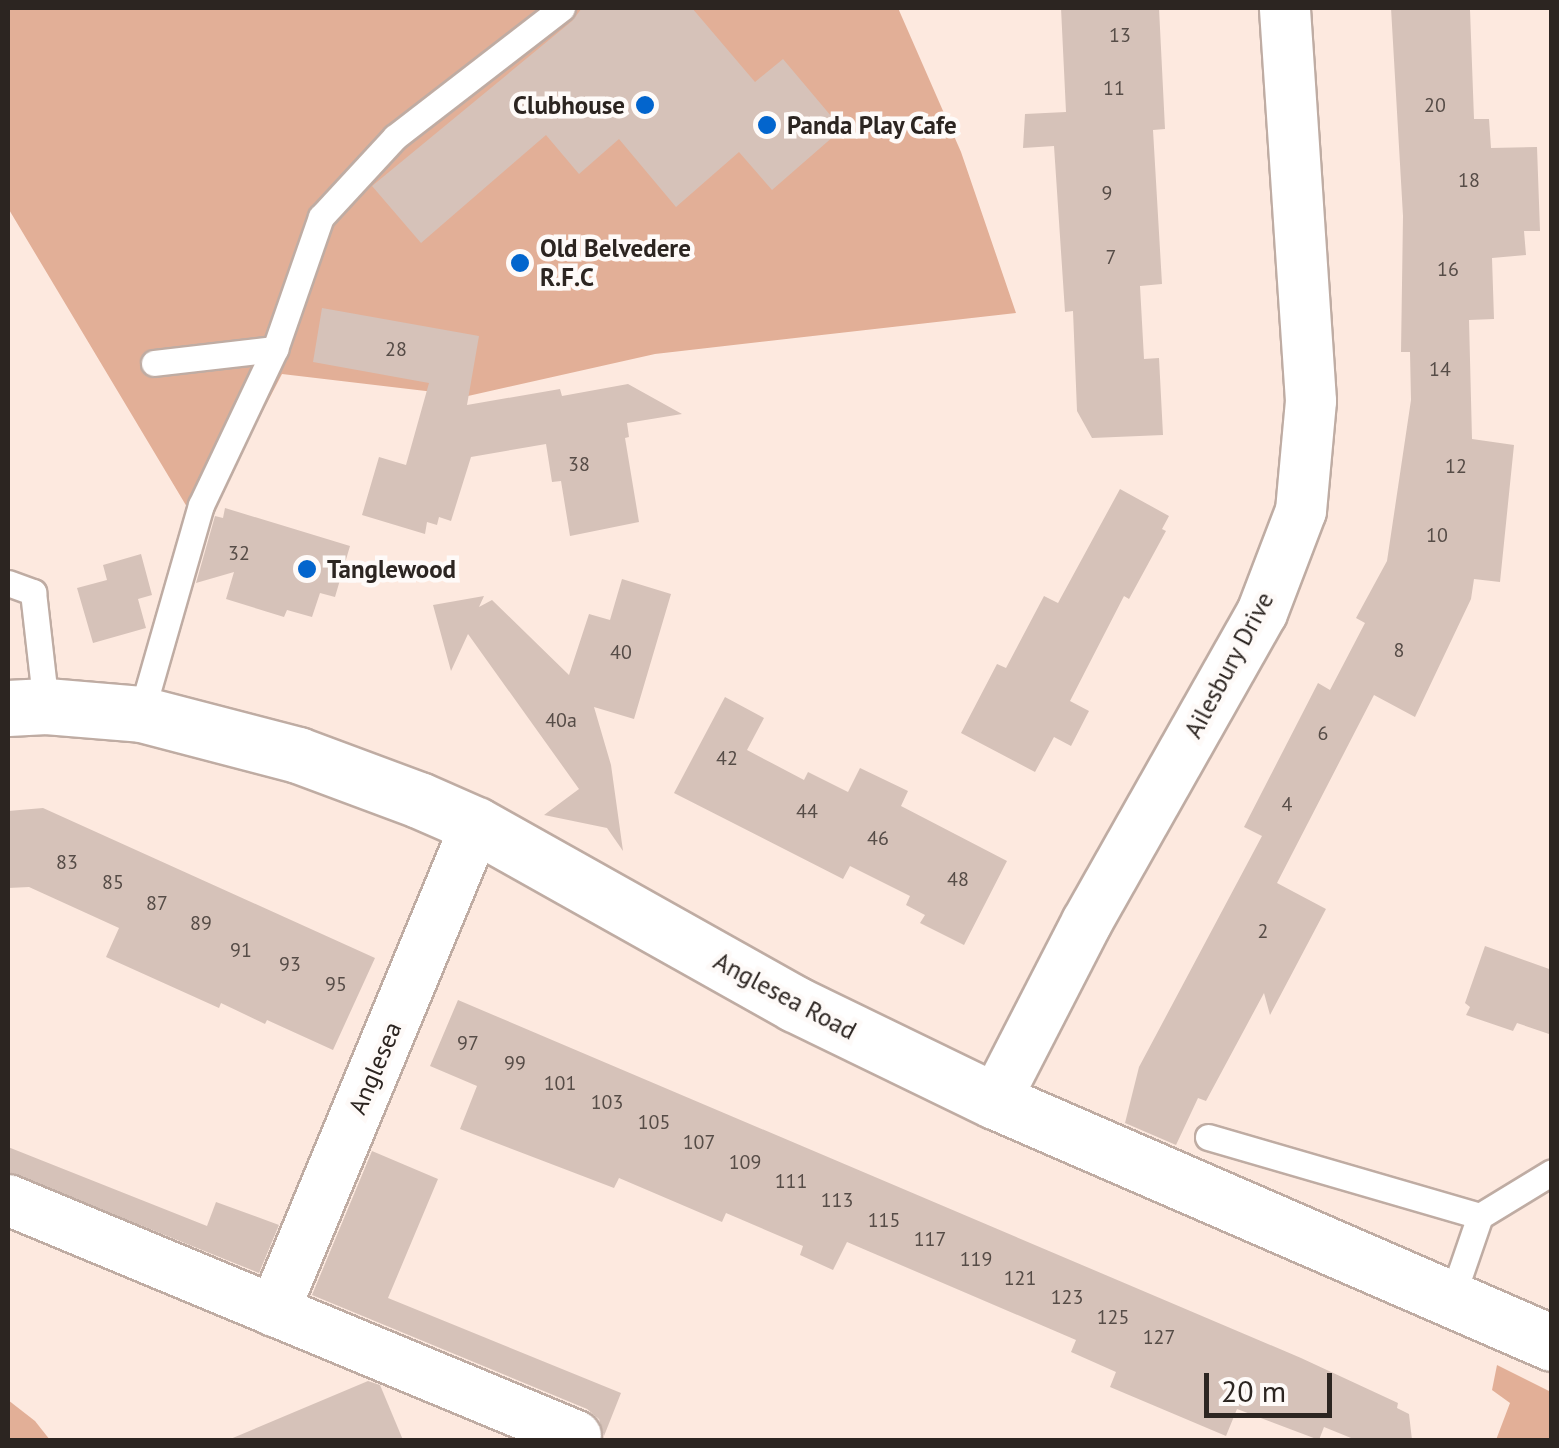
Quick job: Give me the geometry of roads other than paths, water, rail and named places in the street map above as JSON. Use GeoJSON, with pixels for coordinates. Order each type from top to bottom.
{"type":"FeatureCollection","features":[{"type":"Feature","properties":{"kind":"main road","name":"Anglesea Road"},"geometry":{"type":"LineString","coordinates":[[27,707],[140,714],[298,755],[476,825],[795,1004],[995,1101],[1552,1343]]}},
{"type":"Feature","properties":{"kind":"street","name":"Ailesbury Drive"},"geometry":{"type":"LineString","coordinates":[[995,1101],[1069,954],[1262,612],[1301,511],[1311,401],[1284,8]]}},
{"type":"Feature","properties":{"kind":"street","name":"Anglesea"},"geometry":{"type":"LineString","coordinates":[[274,1311],[476,825]]}},
{"type":"Feature","properties":{"kind":"street"},"geometry":{"type":"LineString","coordinates":[[8,1200],[576,1438]]}},
{"type":"Feature","properties":{"kind":"lane"},"geometry":{"type":"LineString","coordinates":[[140,714],[201,505],[275,349],[321,217],[395,138],[562,8]]}},
{"type":"Feature","properties":{"kind":"lane"},"geometry":{"type":"LineString","coordinates":[[154,363],[275,349]]}},
{"type":"Feature","properties":{"kind":"lane"},"geometry":{"type":"LineString","coordinates":[[8,583],[33,592],[27,707]]}},
{"type":"Feature","properties":{"kind":"lane"},"geometry":{"type":"LineString","coordinates":[[1208,1137],[1480,1216]]}},
{"type":"Feature","properties":{"kind":"lane"},"geometry":{"type":"LineString","coordinates":[[1452,1300],[1480,1216],[1552,1172]]}},
{"type":"Feature","properties":{"kind":"place","name":"Clubhouse"},"geometry":{"type":"Point","coordinates":[645,105]}},
{"type":"Feature","properties":{"kind":"place","name":"Panda Play Cafe"},"geometry":{"type":"Point","coordinates":[767,125]}},
{"type":"Feature","properties":{"kind":"place","name":"Old Belvedere R.F.C"},"geometry":{"type":"Point","coordinates":[520,263]}},
{"type":"Feature","properties":{"kind":"place","name":"Tanglewood"},"geometry":{"type":"Point","coordinates":[307,569]}}]}
